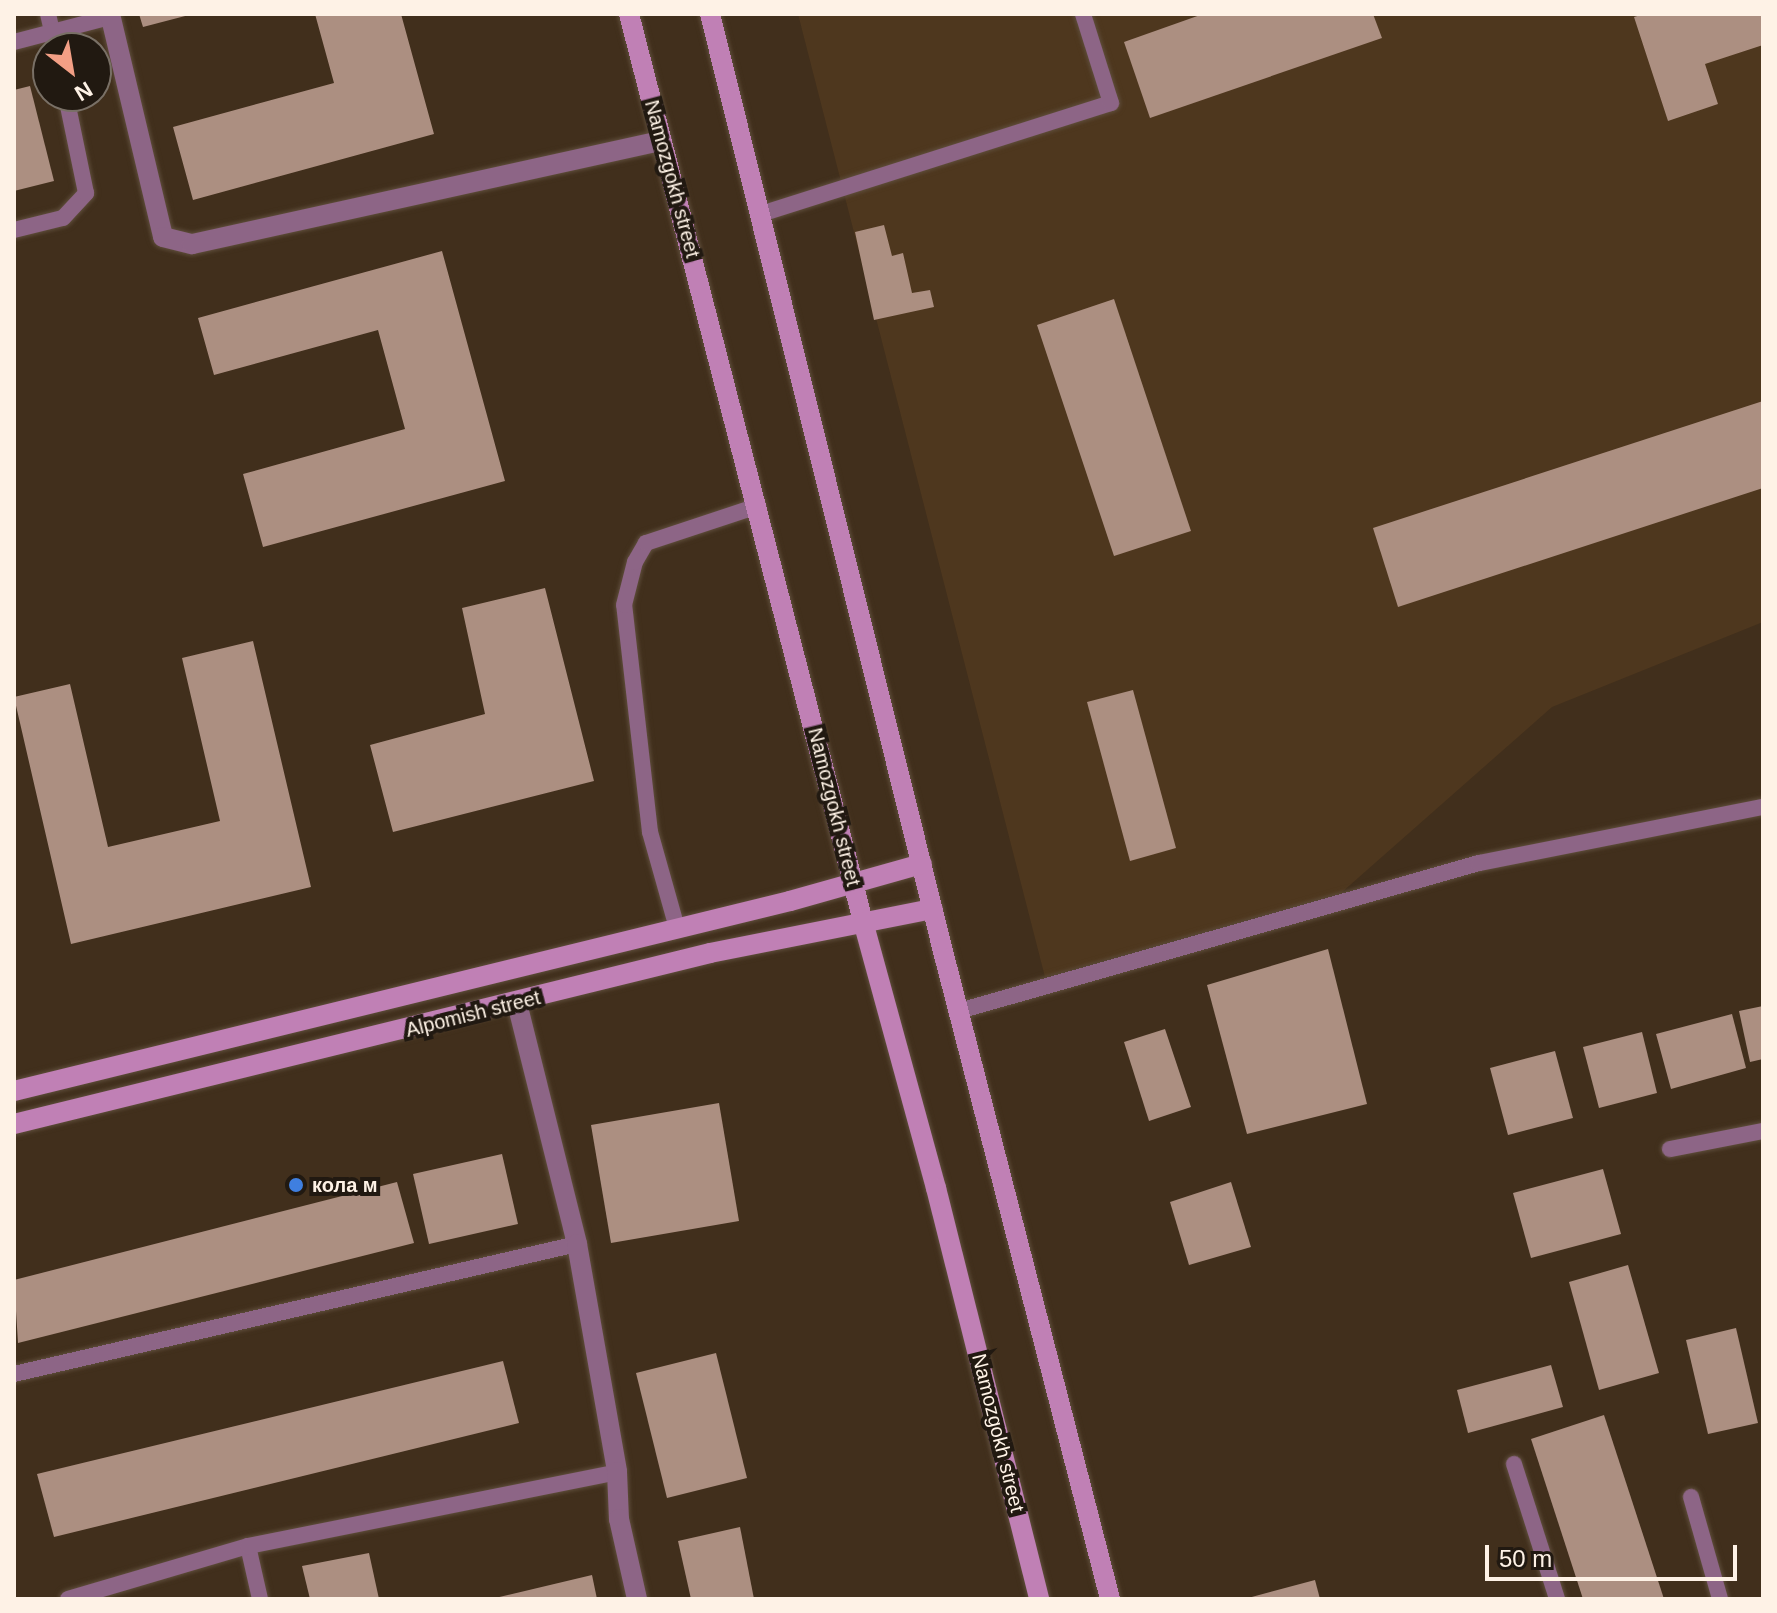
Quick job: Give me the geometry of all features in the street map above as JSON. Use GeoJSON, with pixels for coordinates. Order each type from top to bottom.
{"type":"FeatureCollection","features":[{"type":"Feature","properties":{"kind":"main road","name":"Namozgokh street"},"geometry":{"type":"LineString","coordinates":[[629,14],[864,925],[936,1188],[1039,1599]]}},
{"type":"Feature","properties":{"kind":"main road"},"geometry":{"type":"LineString","coordinates":[[710,14],[933,909],[1110,1599]]}},
{"type":"Feature","properties":{"kind":"main road","name":"Alpomish street"},"geometry":{"type":"LineString","coordinates":[[14,1091],[854,885],[922,864]]}},
{"type":"Feature","properties":{"kind":"main road","name":"Alpomish street"},"geometry":{"type":"LineString","coordinates":[[14,1124],[517,1003],[710,953],[933,909]]}},
{"type":"Feature","properties":{"kind":"street"},"geometry":{"type":"LineString","coordinates":[[110,16],[163,237],[192,244],[662,141]]}},
{"type":"Feature","properties":{"kind":"street"},"geometry":{"type":"LineString","coordinates":[[517,1003],[577,1244],[617,1472],[619,1519],[637,1599]]}},
{"type":"Feature","properties":{"kind":"lane"},"geometry":{"type":"LineString","coordinates":[[761,214],[1111,103],[1085,14]]}},
{"type":"Feature","properties":{"kind":"lane"},"geometry":{"type":"LineString","coordinates":[[73,32],[110,16]]}},
{"type":"Feature","properties":{"kind":"lane"},"geometry":{"type":"LineString","coordinates":[[14,230],[63,218],[86,193],[69,112]]}},
{"type":"Feature","properties":{"kind":"lane"},"geometry":{"type":"LineString","coordinates":[[677,928],[650,832],[624,605],[635,562],[646,543],[758,506]]}},
{"type":"Feature","properties":{"kind":"lane"},"geometry":{"type":"LineString","coordinates":[[959,1011],[1479,863],[1763,807]]}},
{"type":"Feature","properties":{"kind":"lane"},"geometry":{"type":"LineString","coordinates":[[1670,1149],[1763,1131]]}},
{"type":"Feature","properties":{"kind":"lane"},"geometry":{"type":"LineString","coordinates":[[14,1374],[577,1244]]}},
{"type":"Feature","properties":{"kind":"lane"},"geometry":{"type":"LineString","coordinates":[[1514,1464],[1557,1599]]}},
{"type":"Feature","properties":{"kind":"lane"},"geometry":{"type":"LineString","coordinates":[[68,1599],[248,1546],[617,1472]]}},
{"type":"Feature","properties":{"kind":"lane"},"geometry":{"type":"LineString","coordinates":[[1691,1497],[1720,1599]]}},
{"type":"Feature","properties":{"kind":"lane"},"geometry":{"type":"LineString","coordinates":[[248,1546],[260,1599]]}},
{"type":"Feature","properties":{"kind":"shaded area"},"geometry":{"type":"Polygon","coordinates":[[[798,14],[1763,14],[1763,622],[1552,707],[1341,893],[1045,977],[798,14]]]}},
{"type":"Feature","properties":{"kind":"building"},"geometry":{"type":"Polygon","coordinates":[[[139,14],[189,14],[189,15],[143,27],[139,14]]]}},
{"type":"Feature","properties":{"kind":"building"},"geometry":{"type":"Polygon","coordinates":[[[315,14],[401,14],[434,134],[193,200],[173,127],[334,83],[315,14]]]}},
{"type":"Feature","properties":{"kind":"building"},"geometry":{"type":"Polygon","coordinates":[[[1203,14],[1373,14],[1382,38],[1150,118],[1124,42],[1203,14]]]}},
{"type":"Feature","properties":{"kind":"building"},"geometry":{"type":"Polygon","coordinates":[[[1644,14],[1763,14],[1763,45],[1705,64],[1718,104],[1668,121],[1634,17],[1644,14]]]}},
{"type":"Feature","properties":{"kind":"building"},"geometry":{"type":"Polygon","coordinates":[[[30,86],[32,112],[37,112],[54,181],[14,191],[14,90],[30,86]]]}},
{"type":"Feature","properties":{"kind":"building"},"geometry":{"type":"Polygon","coordinates":[[[884,225],[892,256],[903,253],[912,293],[930,290],[934,307],[874,320],[855,232],[884,225]]]}},
{"type":"Feature","properties":{"kind":"building"},"geometry":{"type":"Polygon","coordinates":[[[442,251],[505,481],[263,547],[243,474],[405,429],[378,330],[214,375],[198,318],[442,251]]]}},
{"type":"Feature","properties":{"kind":"building"},"geometry":{"type":"Polygon","coordinates":[[[1114,299],[1191,531],[1114,556],[1037,325],[1114,299]]]}},
{"type":"Feature","properties":{"kind":"building"},"geometry":{"type":"Polygon","coordinates":[[[1763,401],[1763,488],[1398,607],[1373,528],[1763,401]]]}},
{"type":"Feature","properties":{"kind":"building"},"geometry":{"type":"Polygon","coordinates":[[[545,588],[594,781],[393,832],[370,745],[485,714],[462,608],[545,588]]]}},
{"type":"Feature","properties":{"kind":"building"},"geometry":{"type":"Polygon","coordinates":[[[253,641],[311,887],[71,944],[14,697],[70,684],[108,847],[220,821],[182,658],[253,641]]]}},
{"type":"Feature","properties":{"kind":"building"},"geometry":{"type":"Polygon","coordinates":[[[1133,690],[1176,848],[1130,861],[1087,702],[1133,690]]]}},
{"type":"Feature","properties":{"kind":"building"},"geometry":{"type":"Polygon","coordinates":[[[1328,949],[1367,1104],[1247,1134],[1207,985],[1328,949]]]}},
{"type":"Feature","properties":{"kind":"building"},"geometry":{"type":"Polygon","coordinates":[[[1763,1006],[1763,1059],[1750,1062],[1739,1011],[1763,1006]]]}},
{"type":"Feature","properties":{"kind":"building"},"geometry":{"type":"Polygon","coordinates":[[[1732,1014],[1746,1068],[1671,1089],[1656,1034],[1732,1014]]]}},
{"type":"Feature","properties":{"kind":"building"},"geometry":{"type":"Polygon","coordinates":[[[1165,1029],[1191,1107],[1149,1121],[1124,1042],[1165,1029]]]}},
{"type":"Feature","properties":{"kind":"building"},"geometry":{"type":"Polygon","coordinates":[[[1642,1032],[1657,1093],[1599,1108],[1583,1047],[1642,1032]]]}},
{"type":"Feature","properties":{"kind":"building"},"geometry":{"type":"Polygon","coordinates":[[[1555,1051],[1573,1118],[1508,1135],[1490,1068],[1555,1051]]]}},
{"type":"Feature","properties":{"kind":"building"},"geometry":{"type":"Polygon","coordinates":[[[719,1103],[739,1221],[611,1243],[591,1125],[719,1103]]]}},
{"type":"Feature","properties":{"kind":"building"},"geometry":{"type":"Polygon","coordinates":[[[502,1154],[518,1224],[429,1244],[413,1174],[502,1154]]]}},
{"type":"Feature","properties":{"kind":"building"},"geometry":{"type":"Polygon","coordinates":[[[1603,1169],[1621,1234],[1531,1258],[1513,1193],[1603,1169]]]}},
{"type":"Feature","properties":{"kind":"building"},"geometry":{"type":"Polygon","coordinates":[[[397,1182],[414,1243],[18,1343],[14,1280],[397,1182]]]}},
{"type":"Feature","properties":{"kind":"building"},"geometry":{"type":"Polygon","coordinates":[[[1231,1182],[1251,1247],[1189,1265],[1170,1202],[1231,1182]]]}},
{"type":"Feature","properties":{"kind":"building"},"geometry":{"type":"Polygon","coordinates":[[[1628,1265],[1659,1373],[1599,1390],[1569,1282],[1628,1265]]]}},
{"type":"Feature","properties":{"kind":"building"},"geometry":{"type":"Polygon","coordinates":[[[1736,1328],[1758,1423],[1708,1434],[1686,1340],[1736,1328]]]}},
{"type":"Feature","properties":{"kind":"building"},"geometry":{"type":"Polygon","coordinates":[[[716,1353],[747,1478],[667,1498],[636,1373],[716,1353]]]}},
{"type":"Feature","properties":{"kind":"building"},"geometry":{"type":"Polygon","coordinates":[[[503,1361],[519,1423],[54,1537],[37,1474],[503,1361]]]}},
{"type":"Feature","properties":{"kind":"building"},"geometry":{"type":"Polygon","coordinates":[[[1551,1365],[1563,1407],[1468,1433],[1457,1390],[1551,1365]]]}},
{"type":"Feature","properties":{"kind":"building"},"geometry":{"type":"Polygon","coordinates":[[[1604,1415],[1664,1599],[1583,1599],[1531,1439],[1604,1415]]]}},
{"type":"Feature","properties":{"kind":"building"},"geometry":{"type":"Polygon","coordinates":[[[740,1527],[754,1599],[691,1599],[678,1541],[740,1527]]]}},
{"type":"Feature","properties":{"kind":"building"},"geometry":{"type":"Polygon","coordinates":[[[369,1553],[379,1599],[310,1599],[302,1566],[369,1553]]]}},
{"type":"Feature","properties":{"kind":"building"},"geometry":{"type":"Polygon","coordinates":[[[592,1575],[597,1599],[495,1599],[495,1598],[592,1575]]]}},
{"type":"Feature","properties":{"kind":"building"},"geometry":{"type":"Polygon","coordinates":[[[1315,1580],[1320,1599],[1248,1599],[1248,1598],[1315,1580]]]}},
{"type":"Feature","properties":{"kind":"place","name":"кола м"},"geometry":{"type":"Point","coordinates":[296,1185]}}]}
